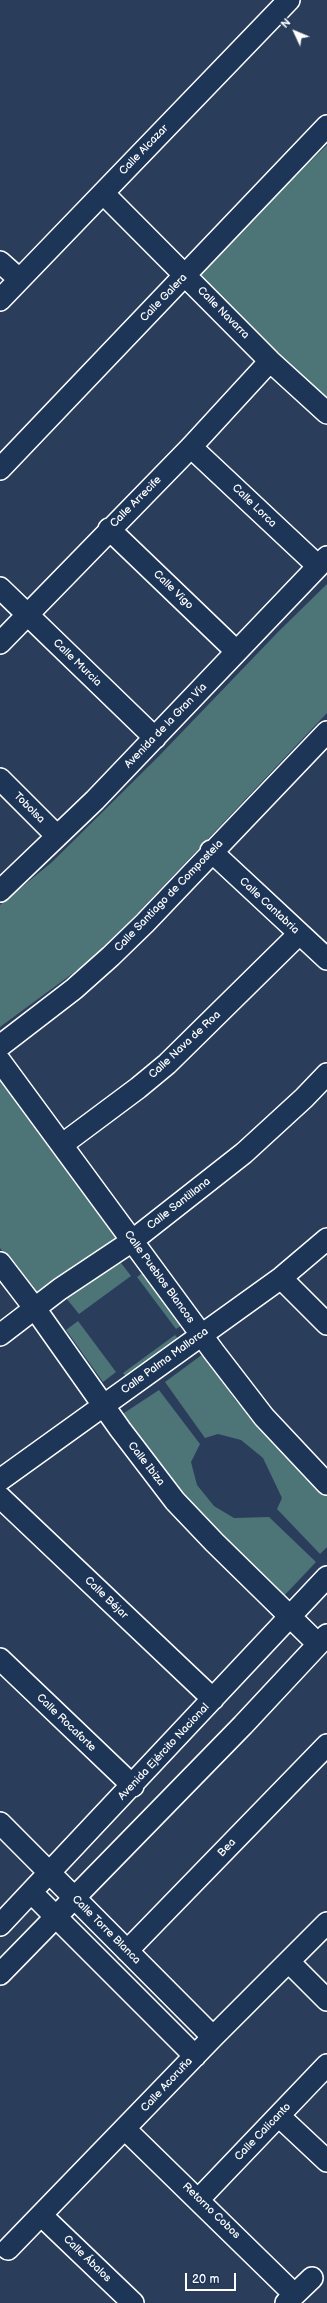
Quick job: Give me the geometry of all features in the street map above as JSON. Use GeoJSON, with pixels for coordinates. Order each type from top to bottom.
{"type":"FeatureCollection","features":[{"type":"Feature","properties":{"kind":"street","name":"Calle Alcazar"},"geometry":{"type":"LineString","coordinates":[[0,300],[289,0]]}},
{"type":"Feature","properties":{"kind":"street","name":"Calle Galera"},"geometry":{"type":"LineString","coordinates":[[0,469],[327,126]]}},
{"type":"Feature","properties":{"kind":"street","name":"Calle Navarra"},"geometry":{"type":"LineString","coordinates":[[103,193],[270,361],[327,413]]}},
{"type":"Feature","properties":{"kind":"street"},"geometry":{"type":"LineString","coordinates":[[0,262],[19,279]]}},
{"type":"Feature","properties":{"kind":"street","name":"Calle Arrecife"},"geometry":{"type":"LineString","coordinates":[[0,643],[191,446],[270,361]]}},
{"type":"Feature","properties":{"kind":"street","name":"Calle Lorca"},"geometry":{"type":"LineString","coordinates":[[191,446],[322,561]]}},
{"type":"Feature","properties":{"kind":"street","name":"Calle Vigo"},"geometry":{"type":"LineString","coordinates":[[109,529],[236,651]]}},
{"type":"Feature","properties":{"kind":"street","name":"Avenida de la Gran Vía"},"geometry":{"type":"LineString","coordinates":[[0,891],[58,836],[154,738],[322,561]]}},
{"type":"Feature","properties":{"kind":"street","name":"Calle Murcia"},"geometry":{"type":"LineString","coordinates":[[0,588],[154,738]]}},
{"type":"Feature","properties":{"kind":"street","name":"Calle Santiago de Compostela"},"geometry":{"type":"LineString","coordinates":[[0,1046],[74,989],[111,956],[145,923],[327,732]]}},
{"type":"Feature","properties":{"kind":"street","name":"Tobolsa"},"geometry":{"type":"LineString","coordinates":[[0,779],[58,836]]}},
{"type":"Feature","properties":{"kind":"street","name":"Calle Cantabria"},"geometry":{"type":"LineString","coordinates":[[211,852],[327,959]]}},
{"type":"Feature","properties":{"kind":"street","name":"Calle Nava de Roa"},"geometry":{"type":"LineString","coordinates":[[62,1144],[138,1088],[167,1064],[299,934]]}},
{"type":"Feature","properties":{"kind":"street","name":"Calle Pueblos Blancos"},"geometry":{"type":"LineString","coordinates":[[0,1061],[200,1334],[264,1417],[327,1484]]}},
{"type":"Feature","properties":{"kind":"street","name":"Calle Santillana"},"geometry":{"type":"LineString","coordinates":[[0,1335],[36,1310],[60,1290],[132,1241],[244,1152],[304,1098],[327,1074]]}},
{"type":"Feature","properties":{"kind":"street","name":"Calle Palma Mallorca"},"geometry":{"type":"LineString","coordinates":[[0,1480],[104,1406],[200,1334],[281,1278],[327,1239]]}},
{"type":"Feature","properties":{"kind":"street","name":"Calle Ibiza"},"geometry":{"type":"LineString","coordinates":[[0,1263],[36,1310],[124,1435],[175,1501],[290,1617],[323,1639]]}},
{"type":"Feature","properties":{"kind":"street"},"geometry":{"type":"LineString","coordinates":[[281,1278],[327,1324]]}},
{"type":"Feature","properties":{"kind":"street","name":"Calle Béjar"},"geometry":{"type":"LineString","coordinates":[[0,1497],[213,1699]]}},
{"type":"Feature","properties":{"kind":"street","name":"Avenida Ejército Nacional"},"geometry":{"type":"LineString","coordinates":[[0,1925],[133,1786],[327,1578]]}},
{"type":"Feature","properties":{"kind":"street"},"geometry":{"type":"LineString","coordinates":[[0,1974],[73,1897],[243,1725],[323,1639]]}},
{"type":"Feature","properties":{"kind":"street","name":"Calle Rocaforte"},"geometry":{"type":"LineString","coordinates":[[0,1659],[133,1786]]}},
{"type":"Feature","properties":{"kind":"street","name":"Bea"},"geometry":{"type":"LineString","coordinates":[[127,1951],[327,1745]]}},
{"type":"Feature","properties":{"kind":"street","name":"Calle Torre Blanca"},"geometry":{"type":"LineString","coordinates":[[0,1823],[213,2037]]}},
{"type":"Feature","properties":{"kind":"street"},"geometry":{"type":"LineString","coordinates":[[32,1893],[56,1915],[195,2056]]}},
{"type":"Feature","properties":{"kind":"street","name":"Calle Acoruña"},"geometry":{"type":"LineString","coordinates":[[8,2249],[126,2129],[213,2037],[327,1923]]}},
{"type":"Feature","properties":{"kind":"street"},"geometry":{"type":"LineString","coordinates":[[289,1962],[327,2000]]}},
{"type":"Feature","properties":{"kind":"street","name":"Calle Calicanto"},"geometry":{"type":"LineString","coordinates":[[199,2199],[327,2066]]}},
{"type":"Feature","properties":{"kind":"street"},"geometry":{"type":"LineString","coordinates":[[279,2116],[327,2161]]}},
{"type":"Feature","properties":{"kind":"street","name":"Retorno Cobos"},"geometry":{"type":"LineString","coordinates":[[126,2129],[199,2199],[290,2298]]}},
{"type":"Feature","properties":{"kind":"street","name":"Calle Ábalos"},"geometry":{"type":"LineString","coordinates":[[41,2215],[133,2303]]}},
{"type":"Feature","properties":{"kind":"street"},"geometry":{"type":"LineString","coordinates":[[290,2298],[312,2278]]}},
{"type":"Feature","properties":{"kind":"green space"},"geometry":{"type":"Polygon","coordinates":[[[327,145],[327,401],[194,277],[327,145]]]}},
{"type":"Feature","properties":{"kind":"green space"},"geometry":{"type":"Polygon","coordinates":[[[327,584],[327,713],[99,954],[0,1027],[0,905],[52,862],[158,757],[278,632],[327,584]]]}},
{"type":"Feature","properties":{"kind":"green space"},"geometry":{"type":"Polygon","coordinates":[[[0,1074],[122,1239],[39,1301],[0,1248],[0,1074]]]}},
{"type":"Feature","properties":{"kind":"green space"},"geometry":{"type":"Polygon","coordinates":[[[118,1259],[131,1276],[79,1314],[66,1298],[118,1259]]]}},
{"type":"Feature","properties":{"kind":"green space"},"geometry":{"type":"Polygon","coordinates":[[[153,1265],[193,1318],[176,1329],[137,1277],[153,1265]]]}},
{"type":"Feature","properties":{"kind":"green space"},"geometry":{"type":"Polygon","coordinates":[[[78,1321],[116,1372],[103,1382],[66,1330],[78,1321]]]}},
{"type":"Feature","properties":{"kind":"green space"},"geometry":{"type":"Polygon","coordinates":[[[175,1335],[188,1352],[136,1390],[123,1373],[175,1335]]]}},
{"type":"Feature","properties":{"kind":"green space"},"geometry":{"type":"Polygon","coordinates":[[[203,1354],[236,1401],[327,1490],[327,1547],[320,1554],[277,1509],[282,1498],[263,1458],[241,1440],[218,1434],[205,1438],[165,1382],[203,1354]]]}},
{"type":"Feature","properties":{"kind":"green space"},"geometry":{"type":"Polygon","coordinates":[[[159,1390],[200,1444],[191,1462],[197,1485],[214,1506],[234,1518],[269,1517],[316,1562],[281,1599],[188,1506],[121,1415],[159,1390]]]}}]}
